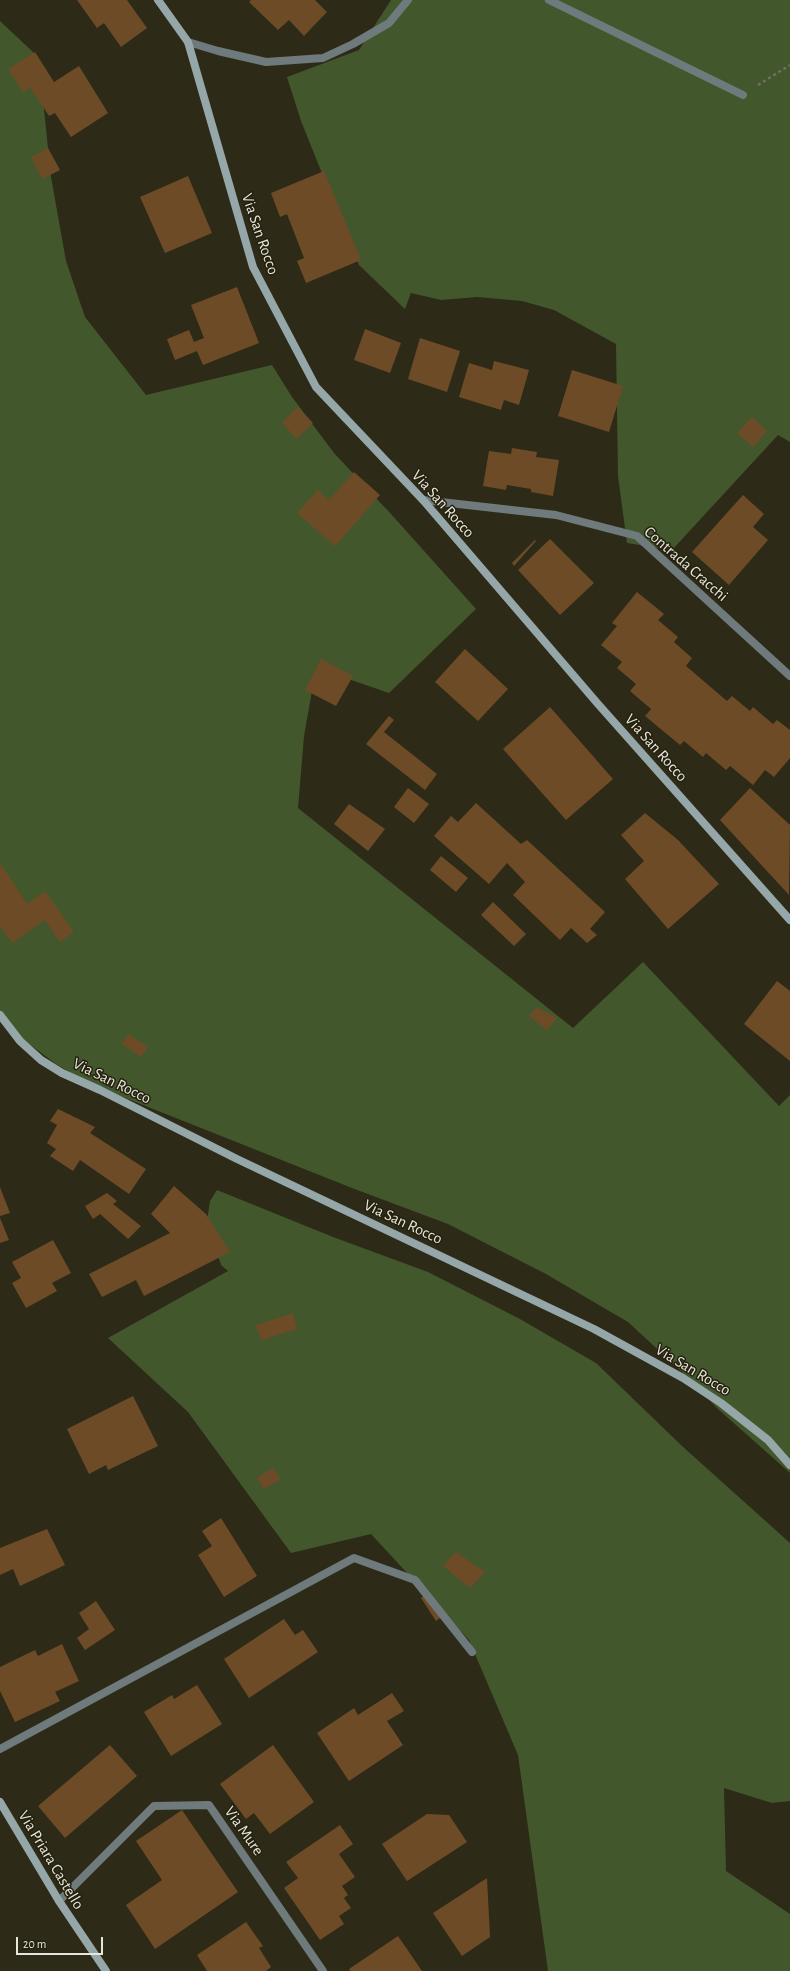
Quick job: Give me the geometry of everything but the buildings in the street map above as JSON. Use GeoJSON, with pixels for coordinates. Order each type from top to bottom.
{"type":"FeatureCollection","features":[{"type":"Feature","properties":{"kind":"street","name":"Via San Rocco"},"geometry":{"type":"LineString","coordinates":[[158,0],[188,42],[253,267],[316,387],[422,500],[598,704],[790,920]]}},
{"type":"Feature","properties":{"kind":"street"},"geometry":{"type":"LineString","coordinates":[[188,42],[218,51],[266,62],[323,58],[353,44],[388,24],[408,0]]}},
{"type":"Feature","properties":{"kind":"street"},"geometry":{"type":"LineString","coordinates":[[549,0],[742,95]]}},
{"type":"Feature","properties":{"kind":"street","name":"Contrada Cracchi"},"geometry":{"type":"LineString","coordinates":[[422,500],[556,515],[637,536],[790,676]]}},
{"type":"Feature","properties":{"kind":"street","name":"Via San Rocco"},"geometry":{"type":"LineString","coordinates":[[0,1015],[20,1041],[41,1060],[62,1073],[100,1090],[237,1159],[594,1329],[683,1378],[721,1403],[768,1440],[790,1465]]}},
{"type":"Feature","properties":{"kind":"street"},"geometry":{"type":"LineString","coordinates":[[0,1749],[354,1558],[415,1580],[472,1652]]}},
{"type":"Feature","properties":{"kind":"street","name":"Via Priara Castello"},"geometry":{"type":"LineString","coordinates":[[0,1802],[59,1901],[106,1971]]}},
{"type":"Feature","properties":{"kind":"street","name":"Via Mure"},"geometry":{"type":"LineString","coordinates":[[59,1901],[154,1806],[209,1805],[323,1971]]}},
{"type":"Feature","properties":{"kind":"path"},"geometry":{"type":"LineString","coordinates":[[742,95],[790,65]]}},
{"type":"Feature","properties":{"kind":"green space"},"geometry":{"type":"Polygon","coordinates":[[[391,0],[790,0],[790,442],[778,435],[672,550],[627,543],[618,476],[616,344],[554,310],[522,301],[477,297],[441,300],[411,293],[405,309],[359,265],[301,121],[287,77],[359,50],[391,0]]]}},
{"type":"Feature","properties":{"kind":"green space"},"geometry":{"type":"Polygon","coordinates":[[[0,21],[33,52],[43,100],[51,177],[66,261],[85,317],[146,395],[272,365],[292,397],[334,453],[476,609],[389,693],[316,668],[304,736],[298,808],[573,1028],[643,962],[779,1106],[790,1095],[790,1473],[718,1409],[682,1372],[628,1322],[546,1274],[448,1224],[352,1188],[113,1093],[78,1077],[56,1064],[0,1022],[0,21]]]}},
{"type":"Feature","properties":{"kind":"green space"},"geometry":{"type":"Polygon","coordinates":[[[217,1190],[333,1237],[428,1272],[520,1319],[596,1363],[682,1446],[790,1543],[790,1801],[772,1803],[724,1788],[726,1871],[790,1914],[790,1971],[548,1971],[518,1755],[469,1640],[371,1534],[291,1553],[188,1412],[108,1338],[228,1271],[221,1265],[207,1221],[210,1201],[217,1190]]]}}]}
